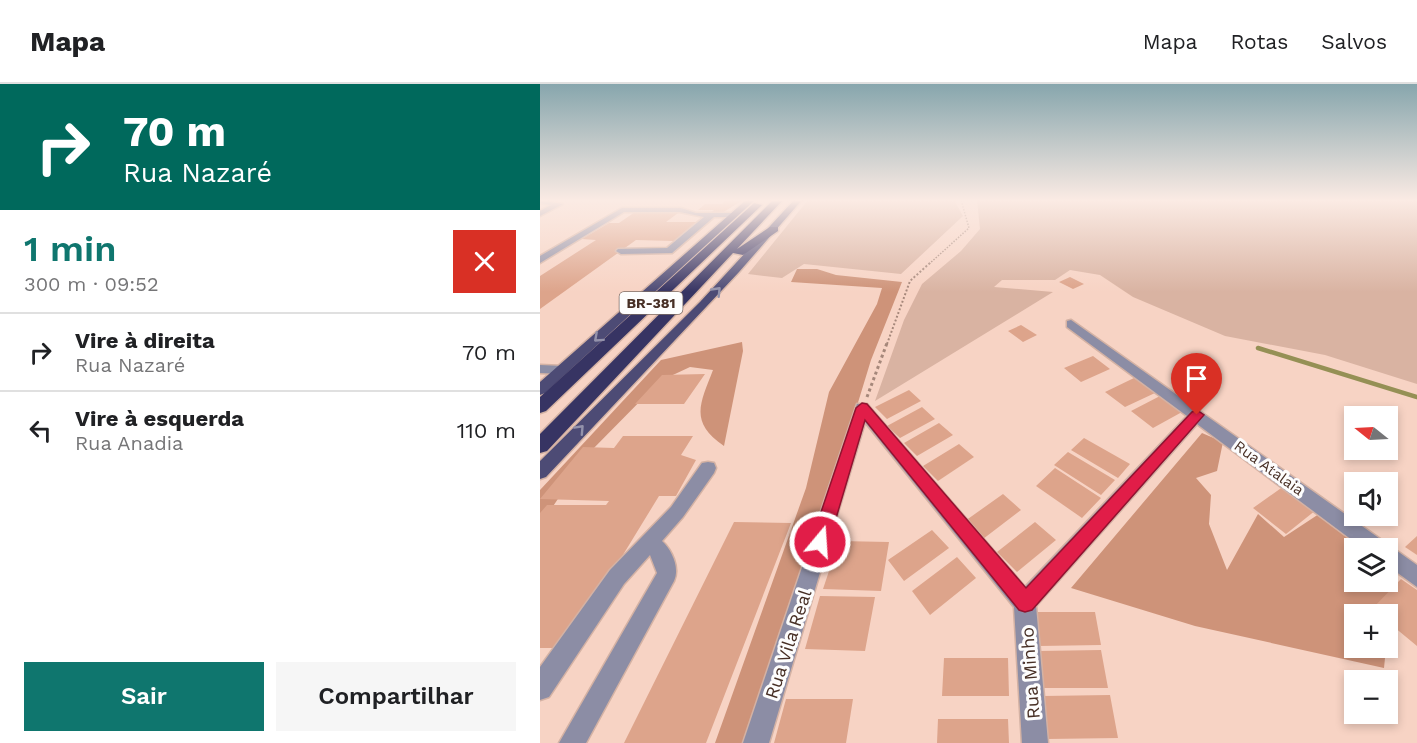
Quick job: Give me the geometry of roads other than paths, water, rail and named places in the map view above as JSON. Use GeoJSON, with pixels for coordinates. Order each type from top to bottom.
{"type":"FeatureCollection","features":[{"type":"Feature","properties":{"kind":"highway"},"geometry":{"type":"LineString","coordinates":[[672,270],[722,231]]}},
{"type":"Feature","properties":{"kind":"highway","name":"BR-381"},"geometry":{"type":"LineString","coordinates":[[540,407],[724,231]]}},
{"type":"Feature","properties":{"kind":"highway","name":"BR-381"},"geometry":{"type":"LineString","coordinates":[[540,446],[749,231]]}},
{"type":"Feature","properties":{"kind":"highway"},"geometry":{"type":"LineString","coordinates":[[645,339],[746,247],[771,231]]}},
{"type":"Feature","properties":{"kind":"main road","name":"BR-381"},"geometry":{"type":"LineString","coordinates":[[540,472],[608,398],[716,293],[772,231]]}},
{"type":"Feature","properties":{"kind":"main road","name":"BR-381"},"geometry":{"type":"LineString","coordinates":[[540,390],[672,270]]}},
{"type":"Feature","properties":{"kind":"street"},"geometry":{"type":"LineString","coordinates":[[540,260],[588,231]]}},
{"type":"Feature","properties":{"kind":"street"},"geometry":{"type":"LineString","coordinates":[[621,251],[669,251],[693,231]]}},
{"type":"Feature","properties":{"kind":"street","name":"Rua Atalaia"},"geometry":{"type":"LineString","coordinates":[[1071,324],[1364,538]]}},
{"type":"Feature","properties":{"kind":"street"},"geometry":{"type":"LineString","coordinates":[[540,369],[562,370]]}},
{"type":"Feature","properties":{"kind":"street","name":"Rua Vila Real"},"geometry":{"type":"LineString","coordinates":[[756,743],[862,408],[1025,603]]}},
{"type":"Feature","properties":{"kind":"street"},"geometry":{"type":"LineString","coordinates":[[1025,603],[1197,415]]}},
{"type":"Feature","properties":{"kind":"street"},"geometry":{"type":"LineString","coordinates":[[540,688],[617,577],[677,512],[708,468]]}},
{"type":"Feature","properties":{"kind":"street"},"geometry":{"type":"LineString","coordinates":[[573,743],[667,574],[662,553],[650,542]]}},
{"type":"Feature","properties":{"kind":"street"},"geometry":{"type":"LineString","coordinates":[[1398,563],[1417,577]]}},
{"type":"Feature","properties":{"kind":"street","name":"Rua Minho"},"geometry":{"type":"LineString","coordinates":[[1025,603],[1035,743]]}},
{"type":"Feature","properties":{"kind":"waterway"},"geometry":{"type":"LineString","coordinates":[[1258,348],[1417,397]]}}]}
